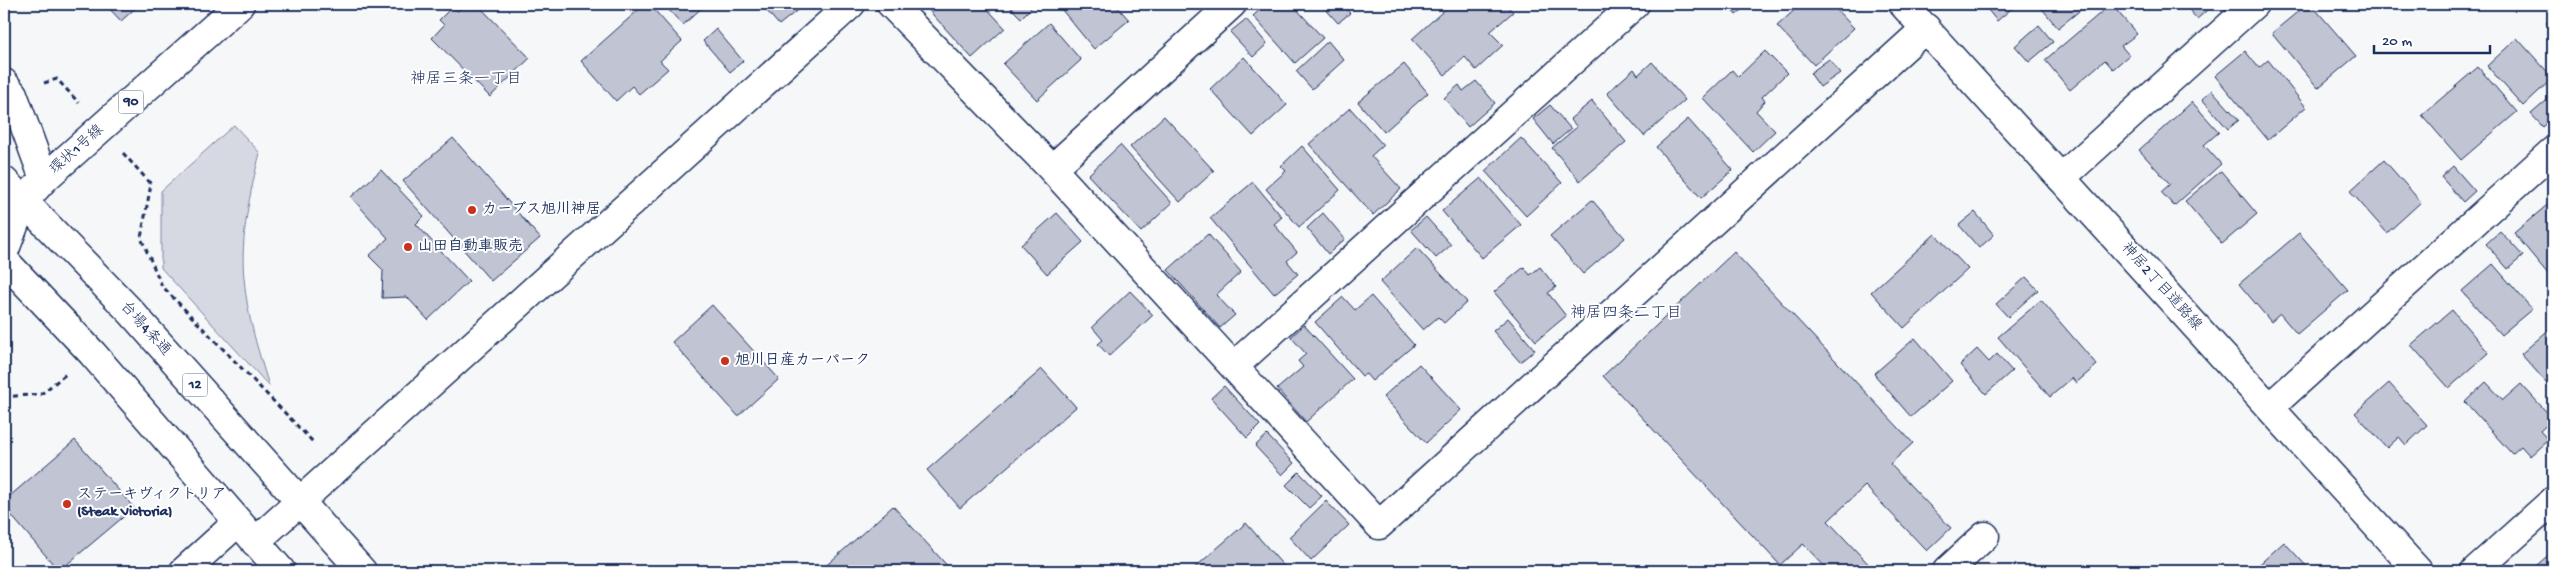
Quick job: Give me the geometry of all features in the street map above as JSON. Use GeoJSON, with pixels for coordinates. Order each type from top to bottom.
{"type":"FeatureCollection","features":[{"type":"Feature","properties":{"kind":"main road","name":"環状1号線"},"geometry":{"type":"LineString","coordinates":[[4,252],[23,202],[44,179],[240,4]]}},
{"type":"Feature","properties":{"kind":"main road"},"geometry":{"type":"LineString","coordinates":[[184,571],[246,532],[300,502],[851,4]]}},
{"type":"Feature","properties":{"kind":"main road"},"geometry":{"type":"LineString","coordinates":[[892,4],[1052,169],[1379,525],[1926,28]]}},
{"type":"Feature","properties":{"kind":"main road"},"geometry":{"type":"LineString","coordinates":[[1052,169],[1232,4]]}},
{"type":"Feature","properties":{"kind":"main road"},"geometry":{"type":"LineString","coordinates":[[1234,366],[1635,4]]}},
{"type":"Feature","properties":{"kind":"main road","name":"神居2丁目道路線"},"geometry":{"type":"LineString","coordinates":[[1903,4],[2418,571]]}},
{"type":"Feature","properties":{"kind":"main road"},"geometry":{"type":"LineString","coordinates":[[2061,178],[2254,4]]}},
{"type":"Feature","properties":{"kind":"main road"},"geometry":{"type":"LineString","coordinates":[[4,84],[13,94],[44,179]]}},
{"type":"Feature","properties":{"kind":"main road"},"geometry":{"type":"LineString","coordinates":[[2270,407],[2553,151]]}},
{"type":"Feature","properties":{"kind":"main road","name":"台場4条通"},"geometry":{"type":"LineString","coordinates":[[4,182],[131,312],[362,571]]}},
{"type":"Feature","properties":{"kind":"main road"},"geometry":{"type":"LineString","coordinates":[[4,260],[92,353],[246,532],[282,571]]}},
{"type":"Feature","properties":{"kind":"main road"},"geometry":{"type":"LineString","coordinates":[[2475,571],[2553,501]]}},
{"type":"Feature","properties":{"kind":"main road"},"geometry":{"type":"LineString","coordinates":[[1947,571],[1985,536]]}},
{"type":"Feature","properties":{"kind":"path"},"geometry":{"type":"LineString","coordinates":[[151,184],[141,238],[162,286],[338,467]]}},
{"type":"Feature","properties":{"kind":"path"},"geometry":{"type":"LineString","coordinates":[[4,397],[41,394]]}},
{"type":"Feature","properties":{"kind":"shaded area"},"geometry":{"type":"Polygon","coordinates":[[[234,125],[260,153],[247,215],[243,263],[245,292],[250,319],[269,386],[161,268],[161,191],[234,125]]]}},
{"type":"Feature","properties":{"kind":"building"},"geometry":{"type":"Polygon","coordinates":[[[105,4],[140,4],[121,21],[105,4]]]}},
{"type":"Feature","properties":{"kind":"building"},"geometry":{"type":"Polygon","coordinates":[[[466,4],[477,4],[530,58],[490,97],[432,38],[444,25],[439,20],[452,7],[458,11],[466,4]]]}},
{"type":"Feature","properties":{"kind":"building"},"geometry":{"type":"Polygon","coordinates":[[[645,4],[649,4],[682,41],[660,61],[668,69],[639,94],[632,86],[616,101],[581,61],[645,4]]]}},
{"type":"Feature","properties":{"kind":"building"},"geometry":{"type":"Polygon","coordinates":[[[663,4],[706,4],[683,25],[663,4]]]}},
{"type":"Feature","properties":{"kind":"building"},"geometry":{"type":"Polygon","coordinates":[[[761,4],[805,4],[779,25],[761,4]]]}},
{"type":"Feature","properties":{"kind":"building"},"geometry":{"type":"Polygon","coordinates":[[[983,4],[1005,28],[972,58],[924,5],[983,4]]]}},
{"type":"Feature","properties":{"kind":"building"},"geometry":{"type":"Polygon","coordinates":[[[1007,4],[1029,4],[1032,7],[1021,18],[1007,4]]]}},
{"type":"Feature","properties":{"kind":"building"},"geometry":{"type":"Polygon","coordinates":[[[1057,4],[1115,4],[1129,20],[1094,49],[1057,4]]]}},
{"type":"Feature","properties":{"kind":"building"},"geometry":{"type":"Polygon","coordinates":[[[1266,4],[1292,4],[1323,38],[1295,63],[1253,16],[1266,4]]]}},
{"type":"Feature","properties":{"kind":"building"},"geometry":{"type":"Polygon","coordinates":[[[1321,4],[1341,4],[1350,13],[1338,23],[1321,4]]]}},
{"type":"Feature","properties":{"kind":"building"},"geometry":{"type":"Polygon","coordinates":[[[1451,4],[1505,4],[1513,12],[1490,32],[1503,45],[1476,70],[1465,57],[1445,75],[1412,39],[1451,4]]]}},
{"type":"Feature","properties":{"kind":"building"},"geometry":{"type":"Polygon","coordinates":[[[1727,4],[1749,4],[1736,15],[1727,4]]]}},
{"type":"Feature","properties":{"kind":"building"},"geometry":{"type":"Polygon","coordinates":[[[1801,4],[1831,4],[1854,28],[1814,65],[1777,26],[1801,4]]]}},
{"type":"Feature","properties":{"kind":"building"},"geometry":{"type":"Polygon","coordinates":[[[1983,4],[2017,4],[1997,21],[1983,4]]]}},
{"type":"Feature","properties":{"kind":"building"},"geometry":{"type":"Polygon","coordinates":[[[2038,4],[2088,4],[2058,28],[2038,4]]]}},
{"type":"Feature","properties":{"kind":"building"},"geometry":{"type":"Polygon","coordinates":[[[2111,4],[2137,34],[2121,46],[2129,55],[2113,69],[2105,60],[2070,90],[2045,60],[2111,4]]]}},
{"type":"Feature","properties":{"kind":"building"},"geometry":{"type":"Polygon","coordinates":[[[2184,4],[2210,4],[2212,6],[2197,19],[2184,4]]]}},
{"type":"Feature","properties":{"kind":"building"},"geometry":{"type":"Polygon","coordinates":[[[2307,4],[2311,4],[2356,56],[2318,88],[2272,33],[2307,4]]]}},
{"type":"Feature","properties":{"kind":"building"},"geometry":{"type":"Polygon","coordinates":[[[2553,17],[2553,31],[2546,23],[2553,17]]]}},
{"type":"Feature","properties":{"kind":"building"},"geometry":{"type":"Polygon","coordinates":[[[1246,19],[1267,44],[1253,57],[1230,32],[1246,19]]]}},
{"type":"Feature","properties":{"kind":"building"},"geometry":{"type":"Polygon","coordinates":[[[1049,23],[1081,60],[1037,100],[1003,64],[1049,23]]]}},
{"type":"Feature","properties":{"kind":"building"},"geometry":{"type":"Polygon","coordinates":[[[2039,25],[2053,42],[2029,62],[2015,46],[2039,25]]]}},
{"type":"Feature","properties":{"kind":"building"},"geometry":{"type":"Polygon","coordinates":[[[716,29],[743,61],[730,72],[703,41],[716,29]]]}},
{"type":"Feature","properties":{"kind":"building"},"geometry":{"type":"Polygon","coordinates":[[[2517,38],[2553,78],[2523,106],[2487,66],[2517,38]]]}},
{"type":"Feature","properties":{"kind":"building"},"geometry":{"type":"Polygon","coordinates":[[[1328,41],[1344,60],[1312,89],[1296,71],[1328,41]]]}},
{"type":"Feature","properties":{"kind":"building"},"geometry":{"type":"Polygon","coordinates":[[[1765,51],[1787,73],[1762,97],[1765,101],[1756,111],[1775,131],[1753,152],[1703,98],[1732,70],[1738,77],[1765,51]]]}},
{"type":"Feature","properties":{"kind":"building"},"geometry":{"type":"Polygon","coordinates":[[[2245,51],[2259,68],[2268,60],[2306,107],[2268,140],[2215,76],[2245,51]]]}},
{"type":"Feature","properties":{"kind":"building"},"geometry":{"type":"Polygon","coordinates":[[[1244,57],[1287,105],[1253,136],[1210,89],[1244,57]]]}},
{"type":"Feature","properties":{"kind":"building"},"geometry":{"type":"Polygon","coordinates":[[[1829,59],[1840,73],[1820,87],[1810,73],[1829,59]]]}},
{"type":"Feature","properties":{"kind":"building"},"geometry":{"type":"Polygon","coordinates":[[[1652,62],[1685,100],[1644,136],[1607,93],[1634,69],[1638,75],[1652,62]]]}},
{"type":"Feature","properties":{"kind":"building"},"geometry":{"type":"Polygon","coordinates":[[[1404,64],[1428,93],[1384,132],[1358,102],[1404,64]]]}},
{"type":"Feature","properties":{"kind":"building"},"geometry":{"type":"Polygon","coordinates":[[[2478,67],[2517,112],[2461,160],[2422,115],[2478,67]]]}},
{"type":"Feature","properties":{"kind":"building"},"geometry":{"type":"Polygon","coordinates":[[[1476,81],[1495,103],[1468,127],[1444,98],[1459,85],[1463,91],[1476,81]]]}},
{"type":"Feature","properties":{"kind":"building"},"geometry":{"type":"Polygon","coordinates":[[[2212,90],[2239,120],[2228,129],[2202,99],[2212,90]]]}},
{"type":"Feature","properties":{"kind":"building"},"geometry":{"type":"Polygon","coordinates":[[[2553,95],[2553,118],[2543,127],[2531,114],[2553,95]]]}},
{"type":"Feature","properties":{"kind":"building"},"geometry":{"type":"Polygon","coordinates":[[[1592,101],[1626,142],[1580,181],[1552,148],[1577,127],[1570,119],[1592,101]]]}},
{"type":"Feature","properties":{"kind":"building"},"geometry":{"type":"Polygon","coordinates":[[[2192,102],[2219,132],[2204,145],[2221,164],[2174,206],[2161,192],[2170,184],[2139,150],[2192,102]]]}},
{"type":"Feature","properties":{"kind":"building"},"geometry":{"type":"Polygon","coordinates":[[[1550,105],[1571,129],[1553,144],[1533,119],[1550,105]]]}},
{"type":"Feature","properties":{"kind":"building"},"geometry":{"type":"Polygon","coordinates":[[[1350,108],[1383,145],[1371,156],[1401,189],[1373,215],[1309,144],[1350,108]]]}},
{"type":"Feature","properties":{"kind":"building"},"geometry":{"type":"Polygon","coordinates":[[[1164,116],[1214,171],[1180,202],[1130,147],[1164,116]]]}},
{"type":"Feature","properties":{"kind":"building"},"geometry":{"type":"Polygon","coordinates":[[[1688,119],[1733,170],[1701,198],[1656,147],[1688,119]]]}},
{"type":"Feature","properties":{"kind":"building","name":"カーブス旭川神居"},"geometry":{"type":"Polygon","coordinates":[[[453,138],[540,238],[491,281],[403,181],[453,138]]]}},
{"type":"Feature","properties":{"kind":"building"},"geometry":{"type":"Polygon","coordinates":[[[1521,138],[1562,183],[1526,216],[1485,171],[1521,138]]]}},
{"type":"Feature","properties":{"kind":"building"},"geometry":{"type":"Polygon","coordinates":[[[1120,145],[1172,203],[1141,232],[1088,175],[1120,145]]]}},
{"type":"Feature","properties":{"kind":"building"},"geometry":{"type":"Polygon","coordinates":[[[1302,146],[1340,190],[1299,227],[1266,189],[1286,171],[1281,166],[1302,146]]]}},
{"type":"Feature","properties":{"kind":"building"},"geometry":{"type":"Polygon","coordinates":[[[2384,160],[2421,202],[2387,233],[2350,191],[2384,160]]]}},
{"type":"Feature","properties":{"kind":"building"},"geometry":{"type":"Polygon","coordinates":[[[2453,166],[2475,191],[2463,202],[2441,177],[2453,166]]]}},
{"type":"Feature","properties":{"kind":"building","name":"山田自動車販売"},"geometry":{"type":"Polygon","coordinates":[[[381,170],[424,216],[416,224],[469,281],[428,320],[407,297],[382,298],[383,270],[369,256],[388,238],[351,197],[381,170]]]}},
{"type":"Feature","properties":{"kind":"building"},"geometry":{"type":"Polygon","coordinates":[[[2221,171],[2257,214],[2222,244],[2185,201],[2221,171]]]}},
{"type":"Feature","properties":{"kind":"building"},"geometry":{"type":"Polygon","coordinates":[[[1481,178],[1521,225],[1482,258],[1442,211],[1481,178]]]}},
{"type":"Feature","properties":{"kind":"building"},"geometry":{"type":"Polygon","coordinates":[[[1253,182],[1282,217],[1274,224],[1297,252],[1287,261],[1298,274],[1274,294],[1210,218],[1253,182]]]}},
{"type":"Feature","properties":{"kind":"building"},"geometry":{"type":"Polygon","coordinates":[[[1592,200],[1625,238],[1583,274],[1550,236],[1592,200]]]}},
{"type":"Feature","properties":{"kind":"building"},"geometry":{"type":"Polygon","coordinates":[[[2553,200],[2553,280],[2514,233],[2553,200]]]}},
{"type":"Feature","properties":{"kind":"building"},"geometry":{"type":"Polygon","coordinates":[[[1975,212],[1994,235],[1979,248],[1959,225],[1975,212]]]}},
{"type":"Feature","properties":{"kind":"building"},"geometry":{"type":"Polygon","coordinates":[[[1057,213],[1083,242],[1047,274],[1021,245],[1057,213]]]}},
{"type":"Feature","properties":{"kind":"building"},"geometry":{"type":"Polygon","coordinates":[[[1323,213],[1345,239],[1328,254],[1307,228],[1323,213]]]}},
{"type":"Feature","properties":{"kind":"building"},"geometry":{"type":"Polygon","coordinates":[[[1426,217],[1451,245],[1436,258],[1411,230],[1426,217]]]}},
{"type":"Feature","properties":{"kind":"building"},"geometry":{"type":"Polygon","coordinates":[[[2500,231],[2523,256],[2508,269],[2486,244],[2500,231]]]}},
{"type":"Feature","properties":{"kind":"building"},"geometry":{"type":"Polygon","coordinates":[[[2299,233],[2348,290],[2297,334],[2280,314],[2271,322],[2239,284],[2299,233]]]}},
{"type":"Feature","properties":{"kind":"building"},"geometry":{"type":"Polygon","coordinates":[[[1208,234],[1241,272],[1216,295],[1235,315],[1220,328],[1168,270],[1208,234]]]}},
{"type":"Feature","properties":{"kind":"building"},"geometry":{"type":"Polygon","coordinates":[[[1935,234],[1968,269],[1904,328],[1871,292],[1935,234]]]}},
{"type":"Feature","properties":{"kind":"building"},"geometry":{"type":"Polygon","coordinates":[[[1417,248],[1467,302],[1444,323],[1438,317],[1423,330],[1380,282],[1417,248]]]}},
{"type":"Feature","properties":{"kind":"building"},"geometry":{"type":"Polygon","coordinates":[[[1734,252],[1913,443],[1890,464],[1951,528],[1927,551],[1865,486],[1828,521],[1875,571],[1829,571],[1803,544],[1780,565],[1603,376],[1734,252]]]}},
{"type":"Feature","properties":{"kind":"building"},"geometry":{"type":"Polygon","coordinates":[[[2493,264],[2532,309],[2501,335],[2462,291],[2493,264]]]}},
{"type":"Feature","properties":{"kind":"building"},"geometry":{"type":"Polygon","coordinates":[[[1524,267],[1530,275],[1540,267],[1556,287],[1548,293],[1566,316],[1536,341],[1494,292],[1524,267]]]}},
{"type":"Feature","properties":{"kind":"building"},"geometry":{"type":"Polygon","coordinates":[[[2026,277],[2038,290],[2008,317],[1996,304],[2026,277]]]}},
{"type":"Feature","properties":{"kind":"building"},"geometry":{"type":"Polygon","coordinates":[[[1130,291],[1153,315],[1109,356],[1098,344],[1103,340],[1092,327],[1130,291]]]}},
{"type":"Feature","properties":{"kind":"building"},"geometry":{"type":"Polygon","coordinates":[[[1371,296],[1414,345],[1372,381],[1366,374],[1362,376],[1315,322],[1343,297],[1355,310],[1371,296]]]}},
{"type":"Feature","properties":{"kind":"building"},"geometry":{"type":"Polygon","coordinates":[[[2041,300],[2097,365],[2076,383],[2072,378],[2050,397],[1998,337],[2041,300]]]}},
{"type":"Feature","properties":{"kind":"building","name":"旭川日産カーパーク"},"geometry":{"type":"Polygon","coordinates":[[[712,305],[779,379],[738,416],[672,342],[712,305]]]}},
{"type":"Feature","properties":{"kind":"building"},"geometry":{"type":"Polygon","coordinates":[[[2452,310],[2489,353],[2449,388],[2411,345],[2452,310]]]}},
{"type":"Feature","properties":{"kind":"building"},"geometry":{"type":"Polygon","coordinates":[[[1508,318],[1535,350],[1520,362],[1493,331],[1508,318]]]}},
{"type":"Feature","properties":{"kind":"building"},"geometry":{"type":"Polygon","coordinates":[[[1304,325],[1353,379],[1306,422],[1277,389],[1303,367],[1298,361],[1306,354],[1291,337],[1304,325]]]}},
{"type":"Feature","properties":{"kind":"building"},"geometry":{"type":"Polygon","coordinates":[[[2553,326],[2553,390],[2521,354],[2553,326]]]}},
{"type":"Feature","properties":{"kind":"building"},"geometry":{"type":"Polygon","coordinates":[[[1915,338],[1952,381],[1911,417],[1874,374],[1915,338]]]}},
{"type":"Feature","properties":{"kind":"building"},"geometry":{"type":"Polygon","coordinates":[[[1977,349],[1989,362],[1997,354],[2012,371],[1986,394],[1960,365],[1977,349]]]}},
{"type":"Feature","properties":{"kind":"building"},"geometry":{"type":"Polygon","coordinates":[[[1419,364],[1461,410],[1426,443],[1383,397],[1419,364]]]}},
{"type":"Feature","properties":{"kind":"building"},"geometry":{"type":"Polygon","coordinates":[[[1042,369],[1076,407],[960,508],[927,470],[1042,369]]]}},
{"type":"Feature","properties":{"kind":"building"},"geometry":{"type":"Polygon","coordinates":[[[2486,382],[2503,400],[2521,384],[2553,419],[2540,431],[2548,440],[2530,456],[2521,446],[2512,454],[2465,402],[2486,382]]]}},
{"type":"Feature","properties":{"kind":"building"},"geometry":{"type":"Polygon","coordinates":[[[2389,383],[2427,425],[2406,445],[2399,437],[2387,448],[2355,413],[2389,383]]]}},
{"type":"Feature","properties":{"kind":"building"},"geometry":{"type":"Polygon","coordinates":[[[1224,386],[1260,425],[1247,438],[1211,398],[1224,386]]]}},
{"type":"Feature","properties":{"kind":"building"},"geometry":{"type":"Polygon","coordinates":[[[1267,435],[1294,463],[1282,475],[1255,446],[1267,435]]]}},
{"type":"Feature","properties":{"kind":"building","name":"ステーキヴィクトリア (Steak Victoria)"},"geometry":{"type":"Polygon","coordinates":[[[75,440],[134,508],[59,571],[4,507],[4,501],[75,440]]]}},
{"type":"Feature","properties":{"kind":"building"},"geometry":{"type":"Polygon","coordinates":[[[1299,472],[1322,496],[1309,508],[1286,485],[1299,472]]]}},
{"type":"Feature","properties":{"kind":"building"},"geometry":{"type":"Polygon","coordinates":[[[1326,501],[1349,525],[1311,561],[1289,537],[1326,501]]]}},
{"type":"Feature","properties":{"kind":"building"},"geometry":{"type":"Polygon","coordinates":[[[893,506],[952,571],[820,571],[893,506]]]}},
{"type":"Feature","properties":{"kind":"building"},"geometry":{"type":"Polygon","coordinates":[[[1246,523],[1288,571],[1191,571],[1246,523]]]}},
{"type":"Feature","properties":{"kind":"building"},"geometry":{"type":"Polygon","coordinates":[[[2284,542],[2311,571],[2252,571],[2284,542]]]}},
{"type":"Feature","properties":{"kind":"building"},"geometry":{"type":"Polygon","coordinates":[[[2553,551],[2553,571],[2530,571],[2553,551]]]}},
{"type":"Feature","properties":{"kind":"place","name":"カーブス旭川神居"},"geometry":{"type":"Point","coordinates":[472,210]}},
{"type":"Feature","properties":{"kind":"place","name":"山田自動車販売"},"geometry":{"type":"Point","coordinates":[408,247]}},
{"type":"Feature","properties":{"kind":"place","name":"旭川日産カーパーク"},"geometry":{"type":"Point","coordinates":[725,361]}},
{"type":"Feature","properties":{"kind":"place","name":"ステーキヴィクトリア (Steak Victoria)"},"geometry":{"type":"Point","coordinates":[67,504]}},
{"type":"Feature","properties":{"kind":"district","name":"神居三条一丁目"},"geometry":{"type":"Point","coordinates":[466,80]}},
{"type":"Feature","properties":{"kind":"district","name":"神居四条二丁目"},"geometry":{"type":"Point","coordinates":[1626,314]}}]}
